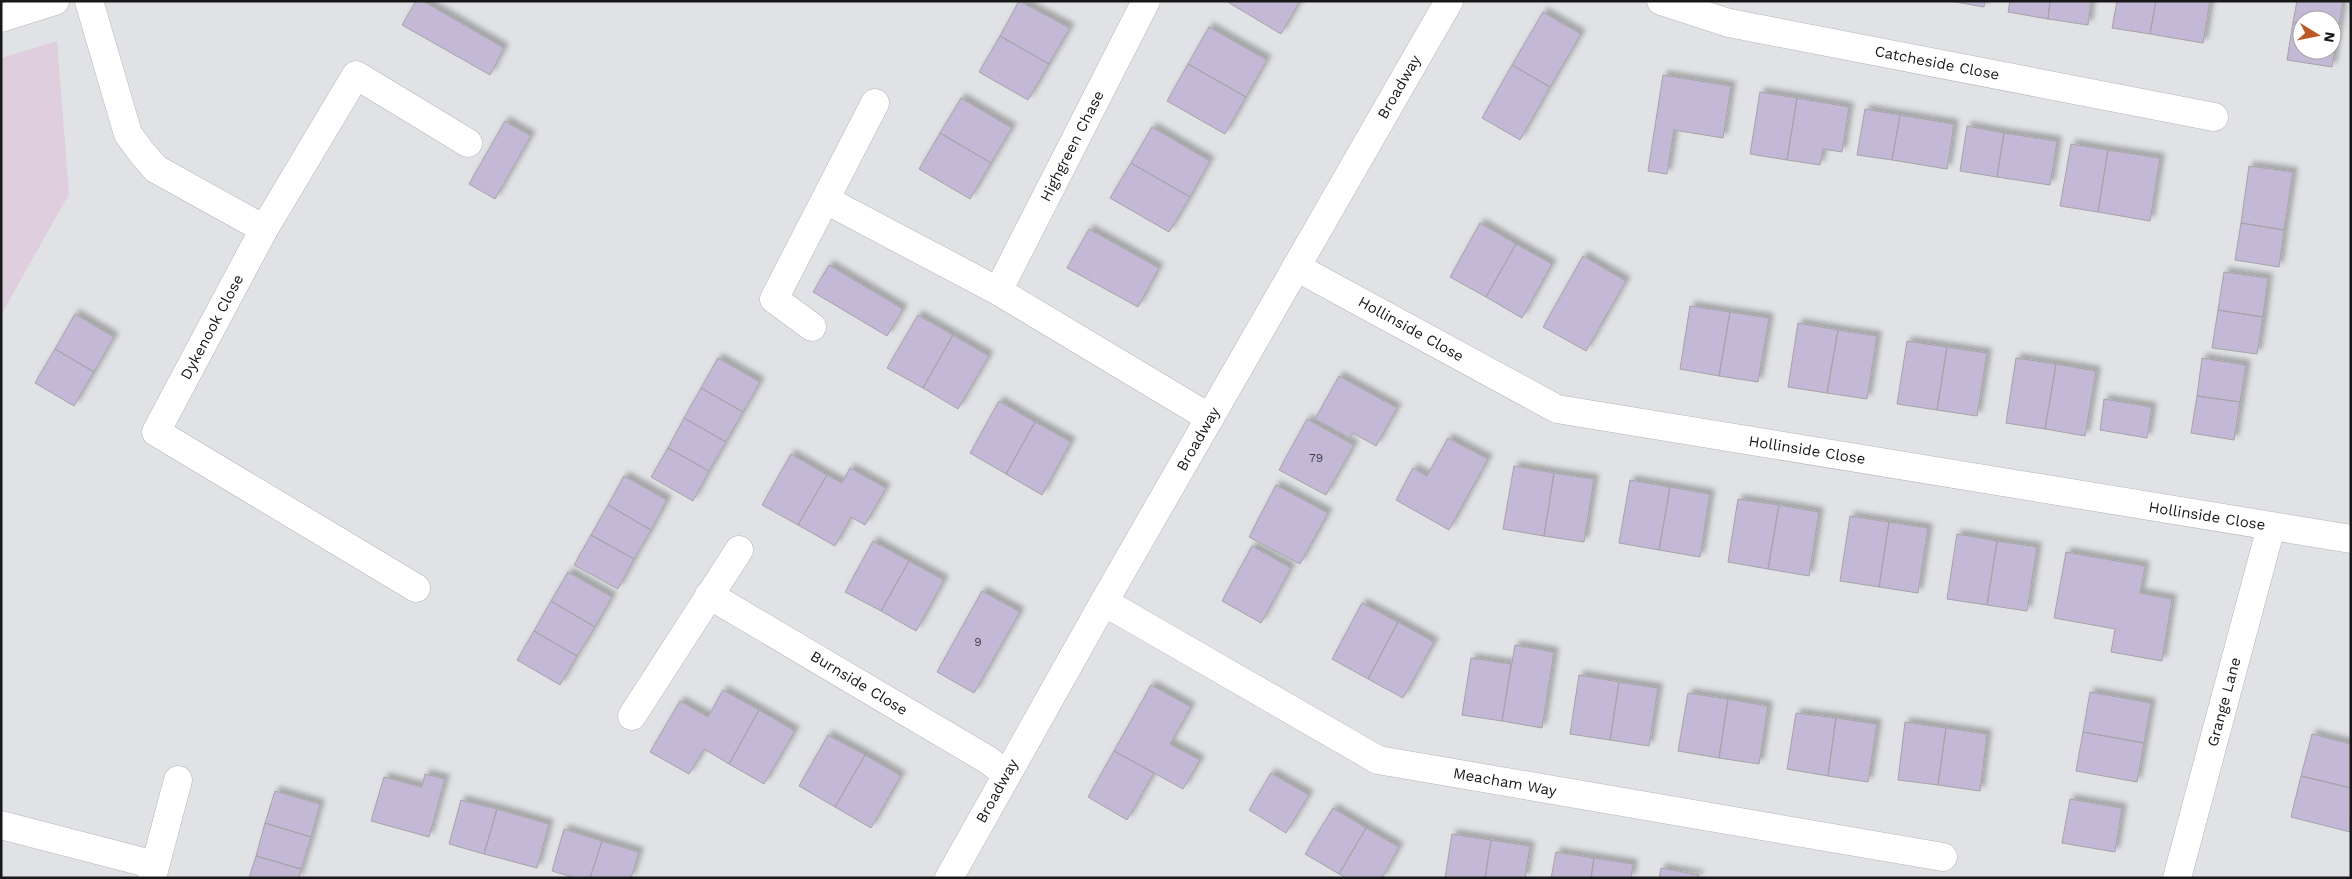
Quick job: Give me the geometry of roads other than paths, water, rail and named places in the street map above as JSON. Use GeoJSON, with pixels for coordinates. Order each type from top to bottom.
{"type":"FeatureCollection","features":[{"type":"Feature","properties":{"kind":"street"},"geometry":{"type":"LineString","coordinates":[[1,18],[55,1]]}},
{"type":"Feature","properties":{"kind":"street"},"geometry":{"type":"LineString","coordinates":[[89,1],[128,134],[142,153],[156,169],[264,229]]}},
{"type":"Feature","properties":{"kind":"street","name":"Highgreen Chase"},"geometry":{"type":"LineString","coordinates":[[998,291],[1146,1]]}},
{"type":"Feature","properties":{"kind":"street","name":"Broadway"},"geometry":{"type":"LineString","coordinates":[[949,878],[1104,602],[1449,1]]}},
{"type":"Feature","properties":{"kind":"street","name":"Catcheside Close"},"geometry":{"type":"LineString","coordinates":[[1661,1],[1729,23],[2214,117]]}},
{"type":"Feature","properties":{"kind":"street","name":"Dykenook Close"},"geometry":{"type":"LineString","coordinates":[[416,588],[156,432],[264,229],[356,75],[468,143]]}},
{"type":"Feature","properties":{"kind":"street"},"geometry":{"type":"LineString","coordinates":[[812,327],[774,299],[875,103]]}},
{"type":"Feature","properties":{"kind":"street"},"geometry":{"type":"LineString","coordinates":[[826,200],[998,291],[1210,418]]}},
{"type":"Feature","properties":{"kind":"street","name":"Hollinside Close"},"geometry":{"type":"LineString","coordinates":[[1296,267],[1557,409],[2351,539]]}},
{"type":"Feature","properties":{"kind":"street","name":"Grange Lane"},"geometry":{"type":"LineString","coordinates":[[2177,878],[2271,527]]}},
{"type":"Feature","properties":{"kind":"street"},"geometry":{"type":"LineString","coordinates":[[632,716],[739,550]]}},
{"type":"Feature","properties":{"kind":"street","name":"Burnside Close"},"geometry":{"type":"LineString","coordinates":[[709,595],[988,760],[1006,774]]}},
{"type":"Feature","properties":{"kind":"street","name":"Meacham Way"},"geometry":{"type":"LineString","coordinates":[[1104,602],[1378,760],[1943,858]]}},
{"type":"Feature","properties":{"kind":"street"},"geometry":{"type":"LineString","coordinates":[[1,825],[154,871],[178,780]]}}]}
